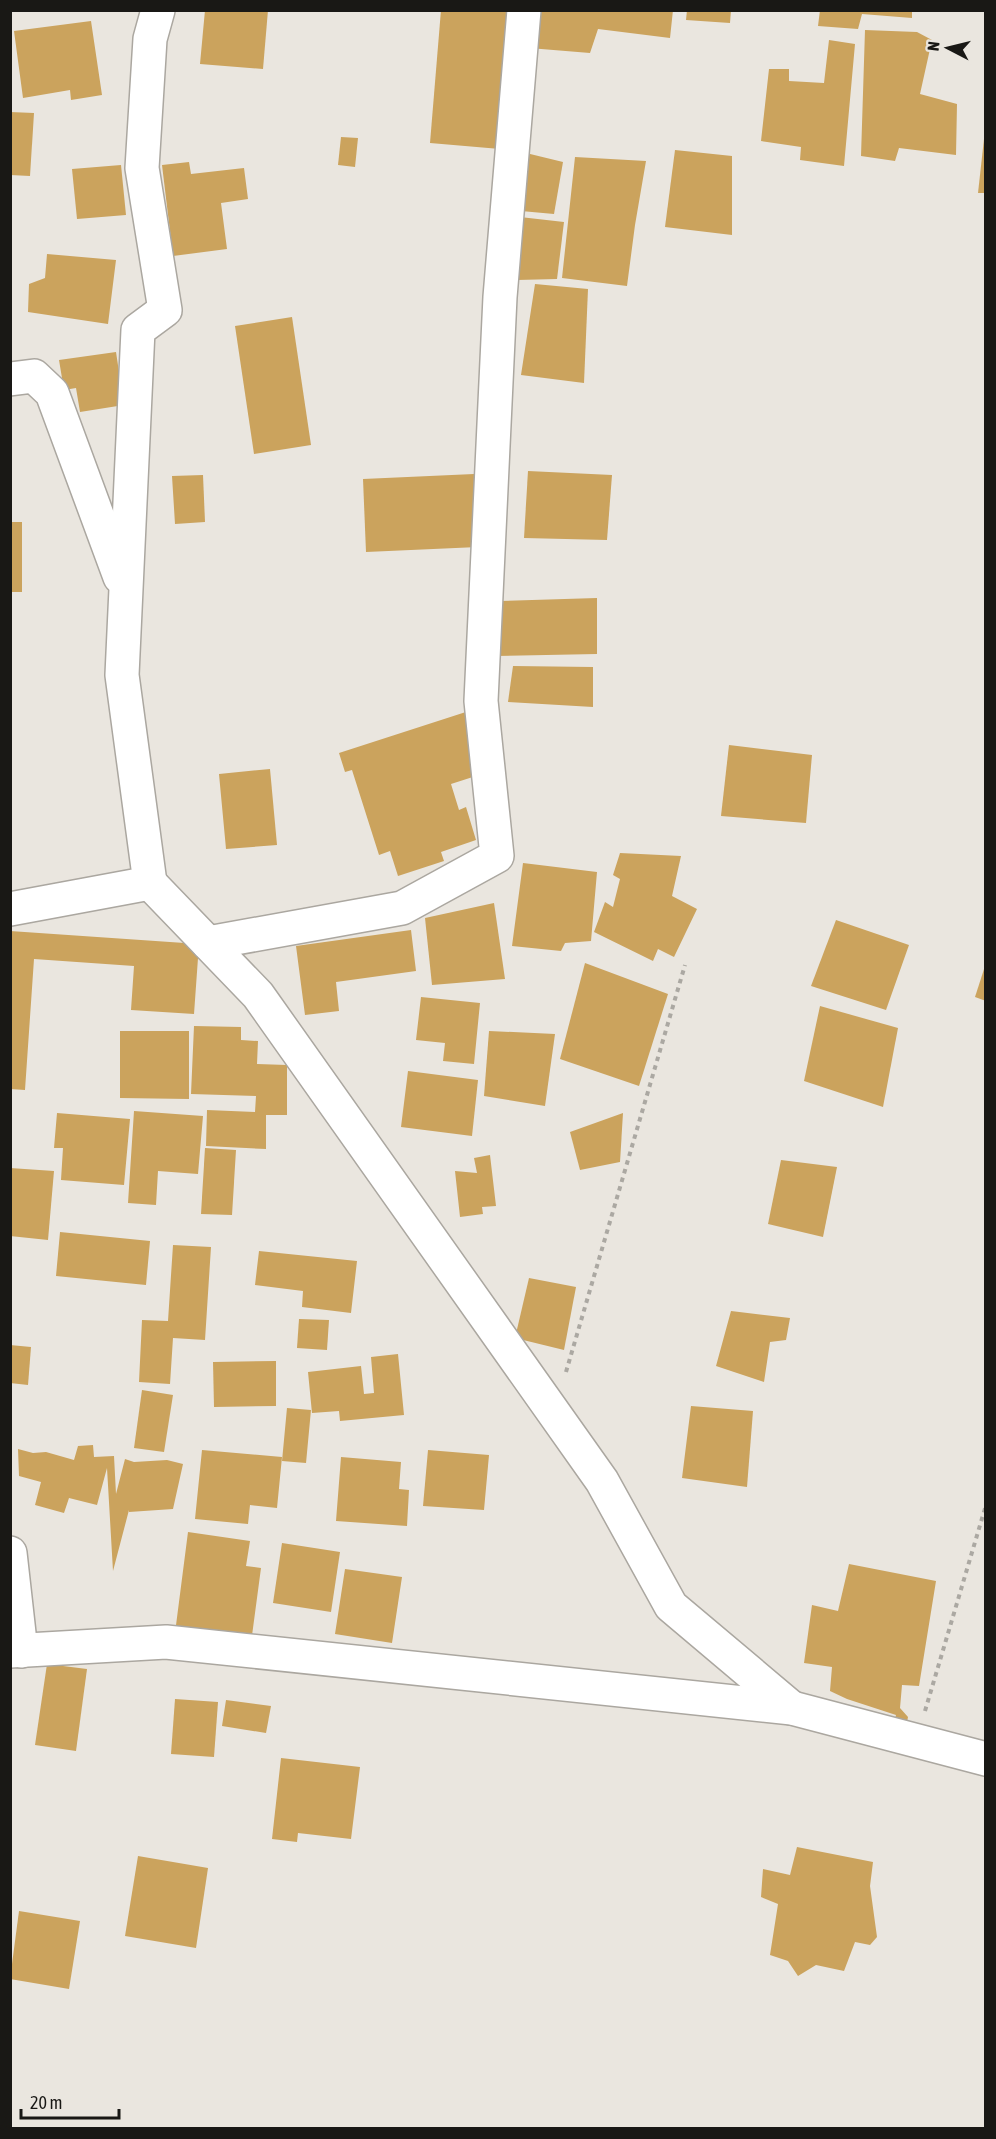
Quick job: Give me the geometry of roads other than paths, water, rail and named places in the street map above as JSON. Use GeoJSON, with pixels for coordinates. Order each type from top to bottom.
{"type":"FeatureCollection","features":[{"type":"Feature","properties":{"kind":"street"},"geometry":{"type":"LineString","coordinates":[[158,10],[150,39],[142,168],[165,310],[138,330],[122,675],[150,883],[258,994],[602,1481],[671,1606],[792,1708]]}},
{"type":"Feature","properties":{"kind":"street"},"geometry":{"type":"LineString","coordinates":[[208,943],[402,908],[497,856],[481,701],[500,297],[524,10]]}},
{"type":"Feature","properties":{"kind":"street"},"geometry":{"type":"LineString","coordinates":[[10,378],[34,376],[52,393],[125,591]]}},
{"type":"Feature","properties":{"kind":"street"},"geometry":{"type":"LineString","coordinates":[[10,909],[150,883]]}},
{"type":"Feature","properties":{"kind":"street"},"geometry":{"type":"LineString","coordinates":[[10,1553],[16,1651],[166,1642],[792,1708],[986,1759]]}}]}
